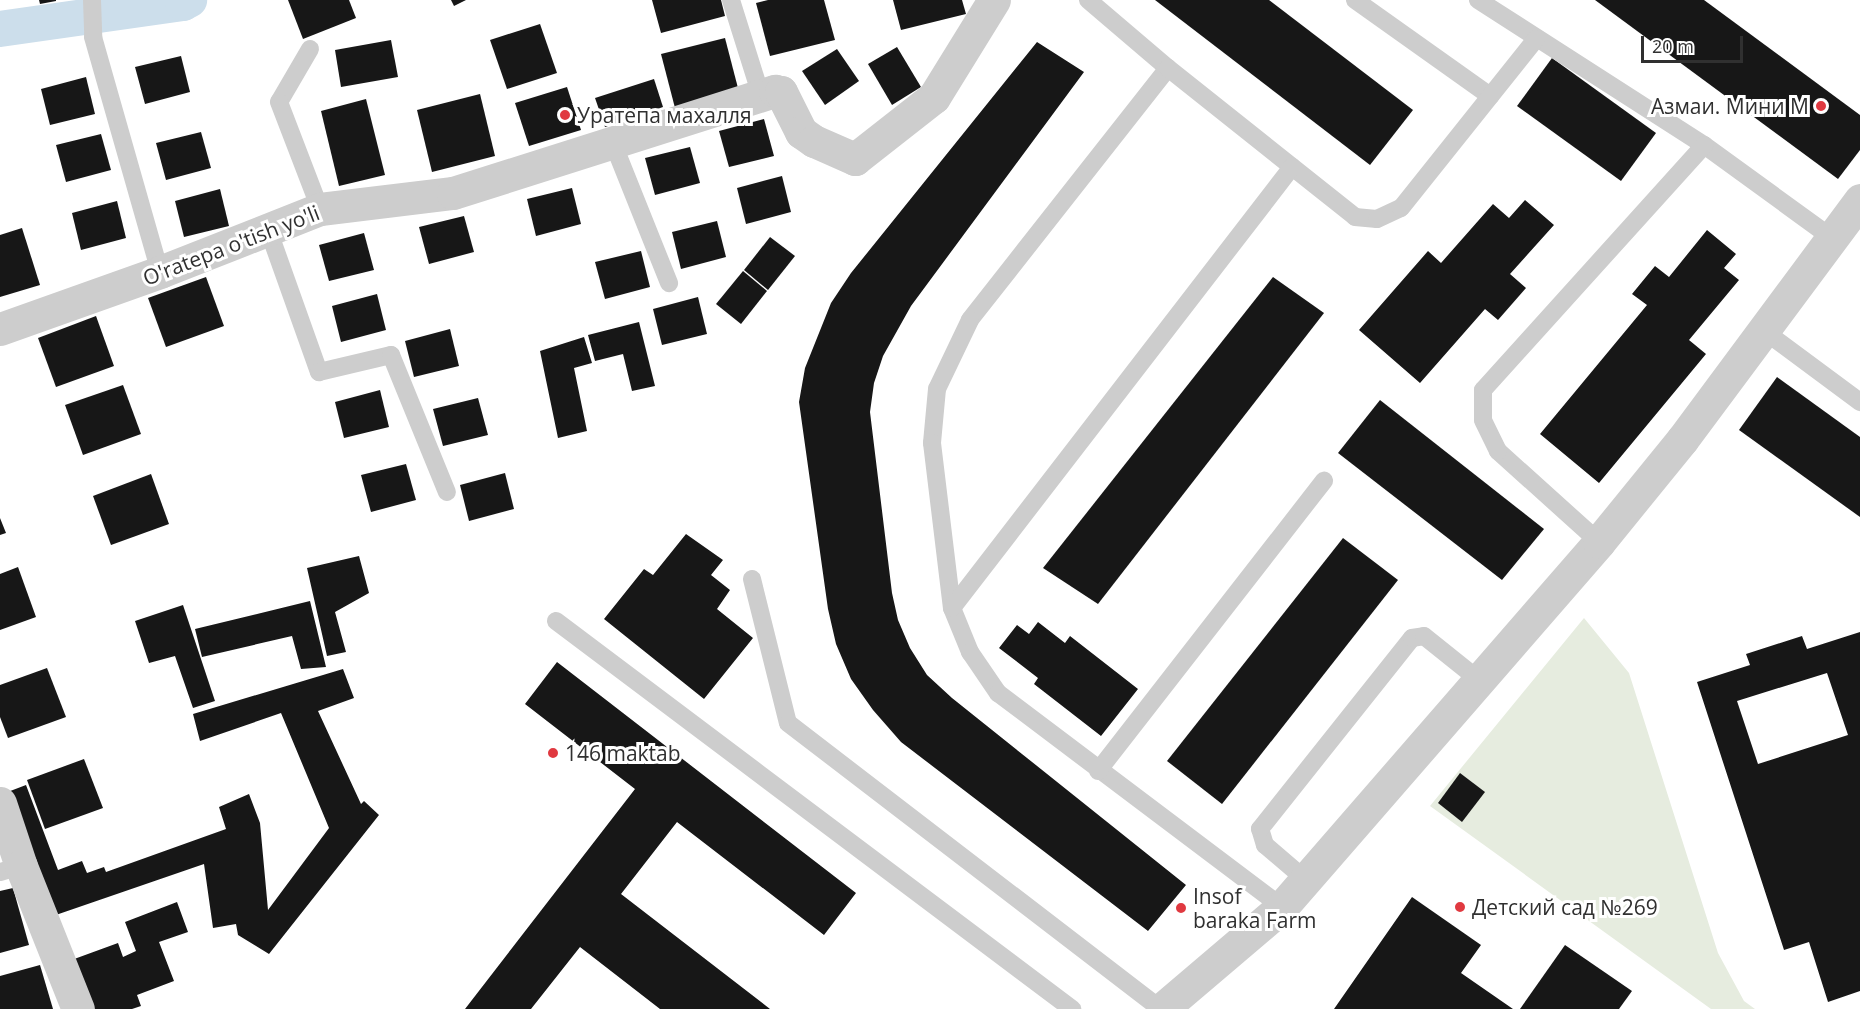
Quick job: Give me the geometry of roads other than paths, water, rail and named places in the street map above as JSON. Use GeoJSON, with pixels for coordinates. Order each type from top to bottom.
{"type":"FeatureCollection","features":[{"type":"Feature","properties":{"kind":"street","name":"O'ratepa o'tish yo'li"},"geometry":{"type":"LineString","coordinates":[[0,329],[160,272],[320,209],[453,193],[775,91],[781,92],[801,132],[814,141],[855,159],[934,97],[994,0]]}},
{"type":"Feature","properties":{"kind":"street"},"geometry":{"type":"LineString","coordinates":[[1161,1009],[1282,907],[1599,542],[1682,440],[1859,203]]}},
{"type":"Feature","properties":{"kind":"street"},"geometry":{"type":"LineString","coordinates":[[0,803],[10,869],[78,1009]]}},
{"type":"Feature","properties":{"kind":"lane"},"geometry":{"type":"LineString","coordinates":[[731,0],[761,96]]}},
{"type":"Feature","properties":{"kind":"lane"},"geometry":{"type":"LineString","coordinates":[[1088,0],[1168,68],[1355,218],[1377,219],[1401,208],[1536,39]]}},
{"type":"Feature","properties":{"kind":"lane"},"geometry":{"type":"LineString","coordinates":[[1355,0],[1490,96]]}},
{"type":"Feature","properties":{"kind":"lane"},"geometry":{"type":"LineString","coordinates":[[91,1],[93,37],[160,272]]}},
{"type":"Feature","properties":{"kind":"lane"},"geometry":{"type":"LineString","coordinates":[[1488,3],[1536,39],[1704,145],[1832,238]]}},
{"type":"Feature","properties":{"kind":"lane"},"geometry":{"type":"LineString","coordinates":[[310,49],[279,102],[320,209]]}},
{"type":"Feature","properties":{"kind":"lane"},"geometry":{"type":"LineString","coordinates":[[1168,68],[970,320],[937,388],[932,443],[952,608],[970,652],[998,693],[1098,771],[1282,907]]}},
{"type":"Feature","properties":{"kind":"lane"},"geometry":{"type":"LineString","coordinates":[[613,144],[669,283]]}},
{"type":"Feature","properties":{"kind":"lane"},"geometry":{"type":"LineString","coordinates":[[1599,542],[1498,451],[1483,420],[1483,390],[1704,145]]}},
{"type":"Feature","properties":{"kind":"lane"},"geometry":{"type":"LineString","coordinates":[[952,608],[1292,167]]}},
{"type":"Feature","properties":{"kind":"lane"},"geometry":{"type":"LineString","coordinates":[[268,229],[319,372],[391,355],[447,492]]}},
{"type":"Feature","properties":{"kind":"lane"},"geometry":{"type":"LineString","coordinates":[[1763,330],[1860,402]]}},
{"type":"Feature","properties":{"kind":"lane"},"geometry":{"type":"LineString","coordinates":[[1098,771],[1324,481]]}},
{"type":"Feature","properties":{"kind":"lane"},"geometry":{"type":"LineString","coordinates":[[752,579],[788,723],[1161,1009]]}},
{"type":"Feature","properties":{"kind":"lane"},"geometry":{"type":"LineString","coordinates":[[556,621],[1072,1009]]}},
{"type":"Feature","properties":{"kind":"lane"},"geometry":{"type":"LineString","coordinates":[[1306,880],[1265,845],[1260,830],[1412,638],[1424,636],[1479,680]]}},
{"type":"Feature","properties":{"kind":"waterway"},"geometry":{"type":"LineString","coordinates":[[0,29],[183,3],[189,0]]}},
{"type":"Feature","properties":{"kind":"place","name":"Азмаи. Мини М"},"geometry":{"type":"Point","coordinates":[1821,106]}},
{"type":"Feature","properties":{"kind":"place","name":"Уратепа махалля"},"geometry":{"type":"Point","coordinates":[565,115]}},
{"type":"Feature","properties":{"kind":"place","name":"146 maktab"},"geometry":{"type":"Point","coordinates":[553,753]}},
{"type":"Feature","properties":{"kind":"place","name":"Детский сад №269"},"geometry":{"type":"Point","coordinates":[1460,907]}},
{"type":"Feature","properties":{"kind":"place","name":"Insof baraka Farm"},"geometry":{"type":"Point","coordinates":[1181,908]}}]}
